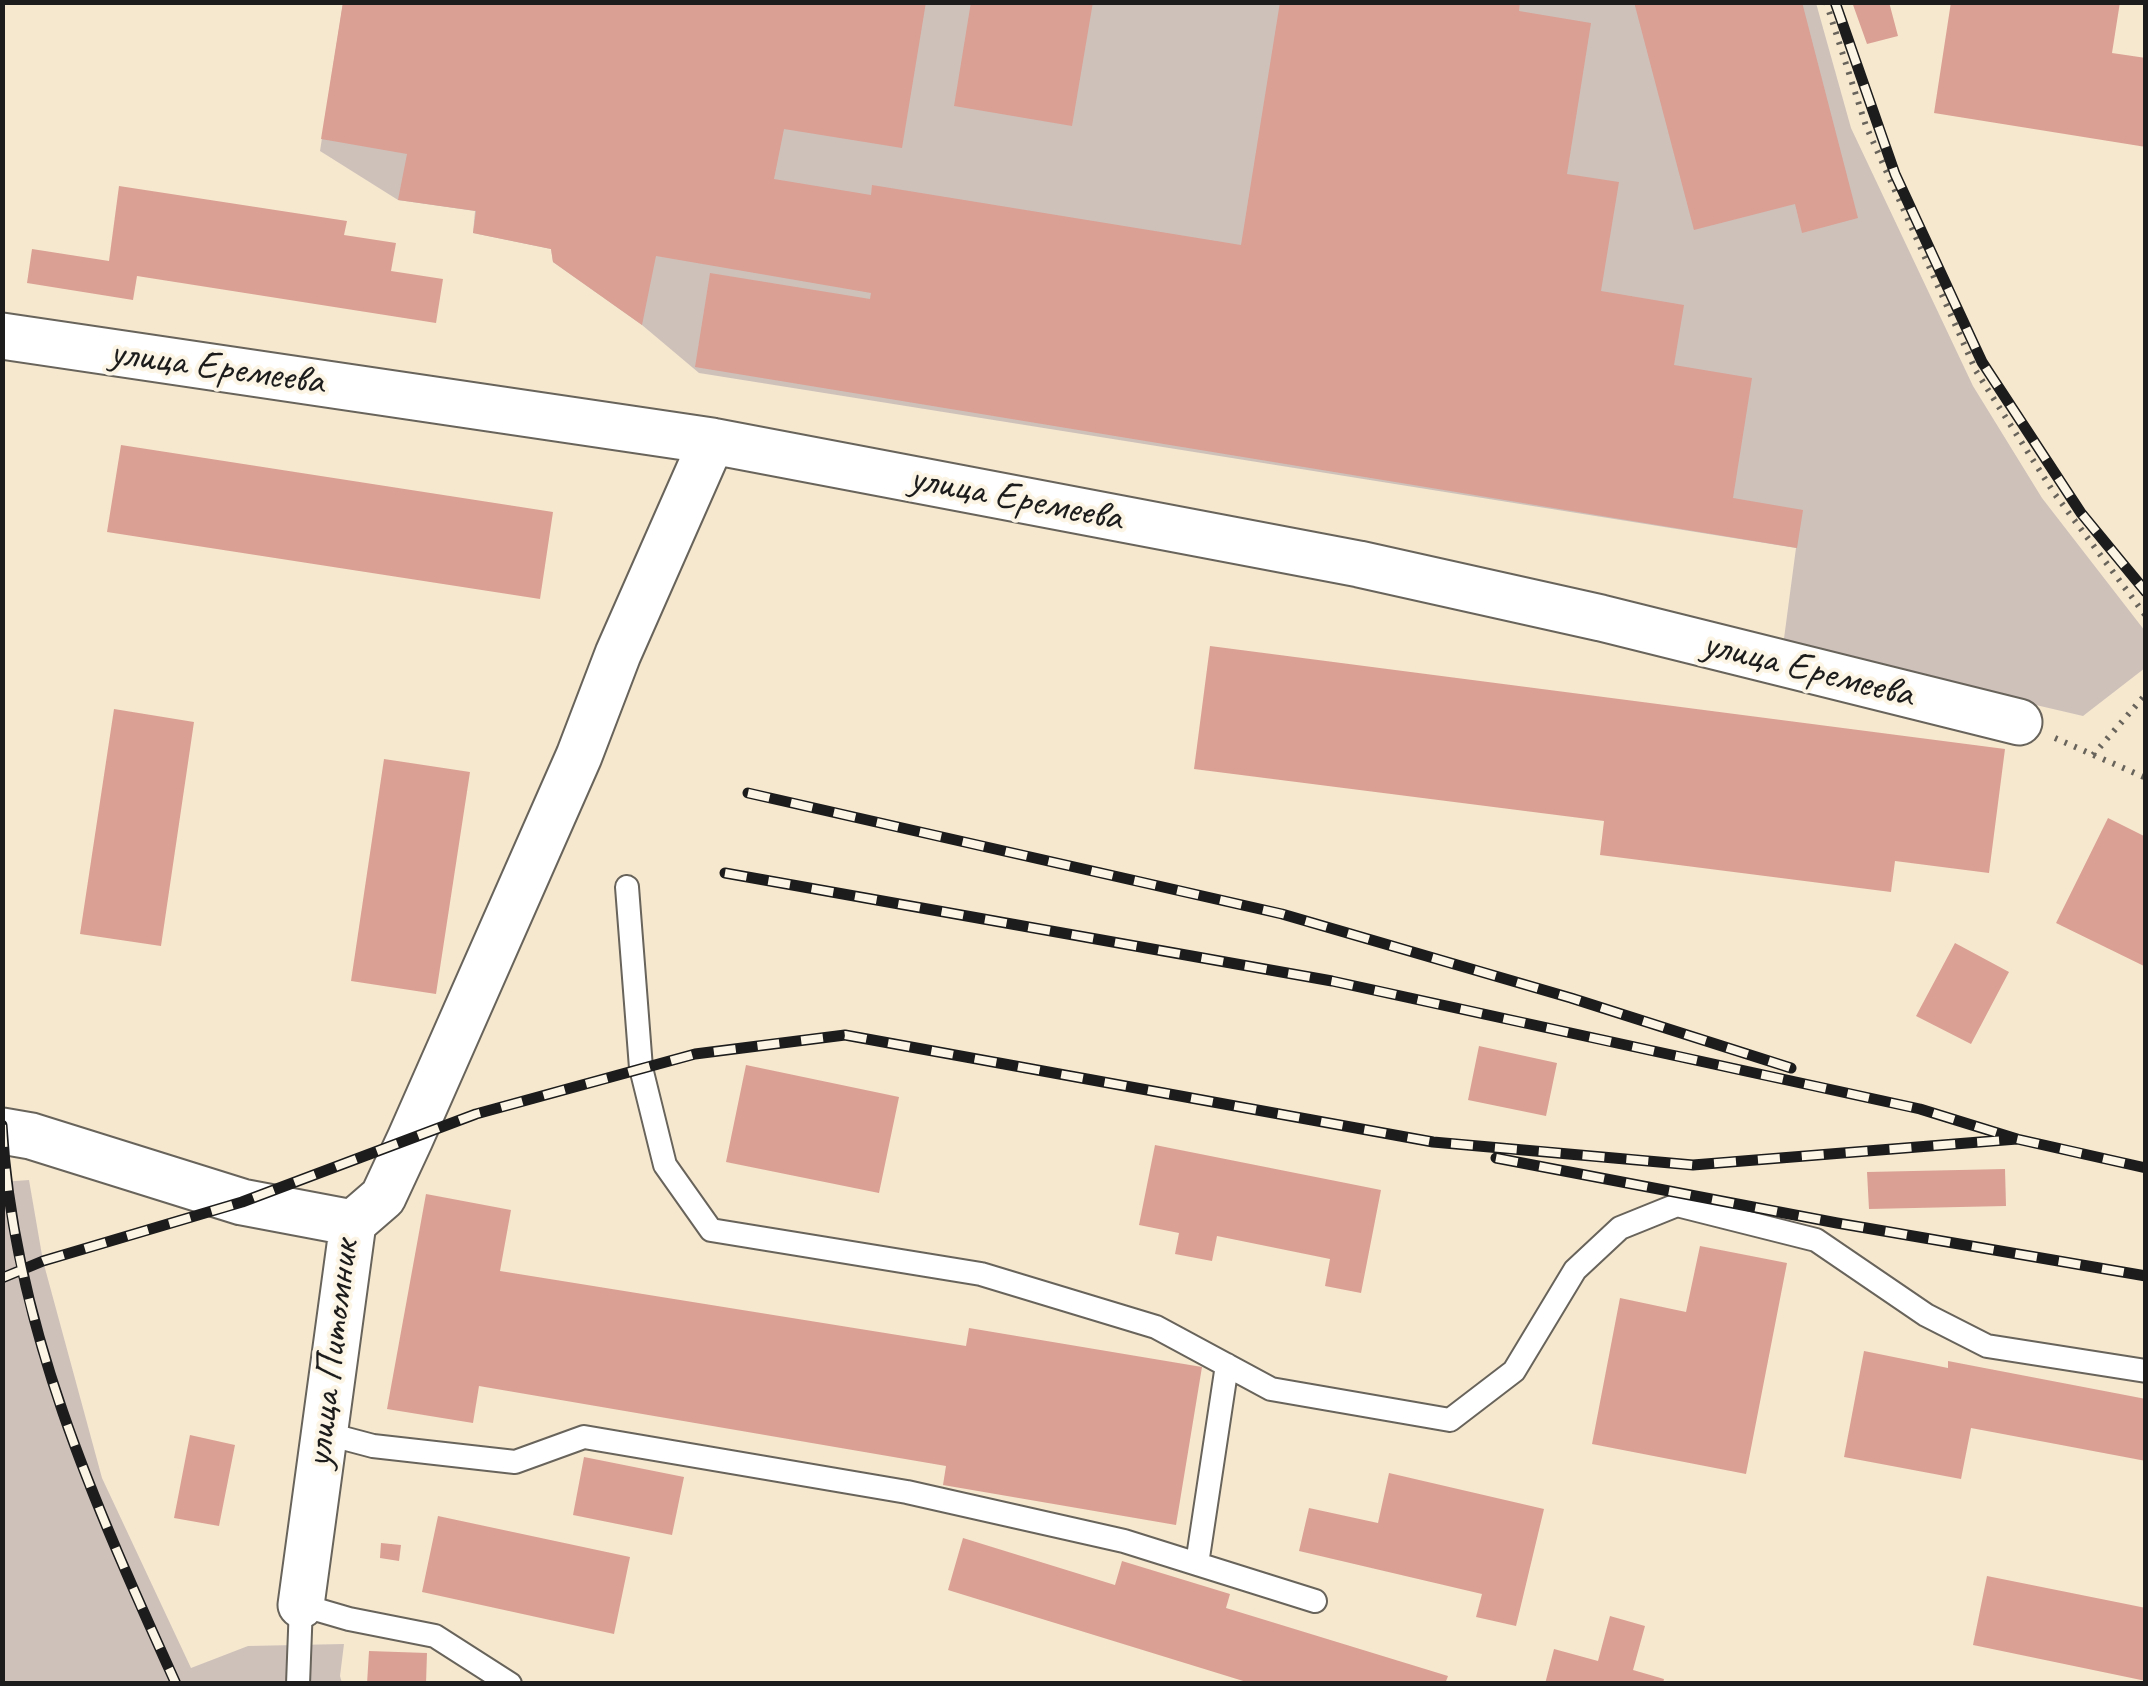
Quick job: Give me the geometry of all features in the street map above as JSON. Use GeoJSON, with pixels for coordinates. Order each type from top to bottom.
{"type":"FeatureCollection","features":[{"type":"Feature","properties":{"kind":"street","name":"улица Еремеева"},"geometry":{"type":"LineString","coordinates":[[2,336],[712,441],[1359,564],[1601,618],[2019,722]]}},
{"type":"Feature","properties":{"kind":"street"},"geometry":{"type":"LineString","coordinates":[[353,1223],[384,1196],[418,1123],[712,441]]}},
{"type":"Feature","properties":{"kind":"street","name":"улица Питомник"},"geometry":{"type":"LineString","coordinates":[[2,1131],[31,1136],[242,1202],[353,1223],[300,1605]]}},
{"type":"Feature","properties":{"kind":"lane"},"geometry":{"type":"LineString","coordinates":[[628,887],[641,1068],[665,1165],[711,1230],[981,1274],[1156,1328],[1271,1388],[1450,1420],[1514,1372],[1575,1270],[1620,1228],[1677,1205],[1816,1240],[1926,1315],[1986,1346],[2146,1371]]}},
{"type":"Feature","properties":{"kind":"lane"},"geometry":{"type":"LineString","coordinates":[[1196,1564],[1227,1365]]}},
{"type":"Feature","properties":{"kind":"lane"},"geometry":{"type":"LineString","coordinates":[[324,1433],[374,1446],[516,1462],[584,1437],[907,1492],[1124,1541],[1316,1600]]}},
{"type":"Feature","properties":{"kind":"lane"},"geometry":{"type":"LineString","coordinates":[[298,1684],[300,1605],[435,1636],[510,1684]]}},
{"type":"Feature","properties":{"kind":"path"},"geometry":{"type":"LineString","coordinates":[[1826,2],[1866,126],[1976,371],[2054,493],[2146,616]]}},
{"type":"Feature","properties":{"kind":"path"},"geometry":{"type":"LineString","coordinates":[[2093,755],[2146,694]]}},
{"type":"Feature","properties":{"kind":"path"},"geometry":{"type":"LineString","coordinates":[[2019,722],[2146,778]]}},
{"type":"Feature","properties":{"kind":"shaded area"},"geometry":{"type":"Polygon","coordinates":[[[343,3],[1816,3],[1851,128],[1973,386],[2042,498],[2145,631],[2145,668],[2083,716],[1783,646],[1796,548],[699,373],[642,325],[553,262],[551,249],[473,233],[475,211],[398,200],[320,151],[343,3]]]}},
{"type":"Feature","properties":{"kind":"shaded area"},"geometry":{"type":"Polygon","coordinates":[[[29,1180],[43,1261],[102,1478],[191,1668],[248,1646],[344,1644],[342,1683],[3,1683],[2,1182],[29,1180]]]}},
{"type":"Feature","properties":{"kind":"building"},"geometry":{"type":"Polygon","coordinates":[[[343,2],[926,2],[902,148],[784,129],[774,179],[871,195],[872,185],[1241,245],[1280,2],[1520,2],[1519,11],[1591,23],[1567,174],[1619,182],[1601,291],[1684,305],[1674,365],[1752,378],[1733,498],[1803,510],[1797,548],[695,367],[710,273],[870,299],[871,293],[656,256],[642,325],[553,262],[551,249],[473,233],[476,211],[398,200],[407,154],[321,139],[343,2]]]}},
{"type":"Feature","properties":{"kind":"building"},"geometry":{"type":"Polygon","coordinates":[[[971,2],[1093,2],[1072,126],[954,106],[971,2]]]}},
{"type":"Feature","properties":{"kind":"building"},"geometry":{"type":"Polygon","coordinates":[[[1634,2],[1802,2],[1858,218],[1802,233],[1795,204],[1694,230],[1634,2]]]}},
{"type":"Feature","properties":{"kind":"building"},"geometry":{"type":"Polygon","coordinates":[[[1852,2],[1889,2],[1898,36],[1867,44],[1852,2]]]}},
{"type":"Feature","properties":{"kind":"building"},"geometry":{"type":"Polygon","coordinates":[[[1951,2],[2120,2],[2112,53],[2146,58],[2146,147],[1934,113],[1951,2]]]}},
{"type":"Feature","properties":{"kind":"building"},"geometry":{"type":"Polygon","coordinates":[[[119,186],[347,221],[344,235],[396,243],[391,271],[443,279],[436,323],[137,276],[133,300],[27,283],[32,249],[109,261],[119,186]]]}},
{"type":"Feature","properties":{"kind":"building"},"geometry":{"type":"Polygon","coordinates":[[[121,445],[553,512],[540,599],[107,532],[121,445]]]}},
{"type":"Feature","properties":{"kind":"building"},"geometry":{"type":"Polygon","coordinates":[[[1210,646],[2005,749],[1989,873],[1895,861],[1891,892],[1600,855],[1604,821],[1194,769],[1210,646]]]}},
{"type":"Feature","properties":{"kind":"building"},"geometry":{"type":"Polygon","coordinates":[[[114,709],[194,722],[161,946],[80,934],[114,709]]]}},
{"type":"Feature","properties":{"kind":"building"},"geometry":{"type":"Polygon","coordinates":[[[384,759],[470,772],[436,994],[351,981],[384,759]]]}},
{"type":"Feature","properties":{"kind":"building"},"geometry":{"type":"Polygon","coordinates":[[[2108,818],[2146,837],[2146,967],[2056,923],[2108,818]]]}},
{"type":"Feature","properties":{"kind":"building"},"geometry":{"type":"Polygon","coordinates":[[[1955,943],[2009,972],[1971,1044],[1916,1016],[1955,943]]]}},
{"type":"Feature","properties":{"kind":"building"},"geometry":{"type":"Polygon","coordinates":[[[1479,1046],[1557,1063],[1546,1116],[1468,1100],[1479,1046]]]}},
{"type":"Feature","properties":{"kind":"building"},"geometry":{"type":"Polygon","coordinates":[[[746,1065],[899,1097],[879,1193],[726,1162],[746,1065]]]}},
{"type":"Feature","properties":{"kind":"building"},"geometry":{"type":"Polygon","coordinates":[[[1155,1145],[1381,1190],[1361,1293],[1325,1286],[1330,1259],[1217,1236],[1212,1261],[1175,1254],[1179,1233],[1139,1225],[1155,1145]]]}},
{"type":"Feature","properties":{"kind":"building"},"geometry":{"type":"Polygon","coordinates":[[[2005,1169],[2006,1206],[1869,1209],[1867,1172],[2005,1169]]]}},
{"type":"Feature","properties":{"kind":"building"},"geometry":{"type":"Polygon","coordinates":[[[426,1194],[511,1210],[500,1271],[966,1346],[969,1328],[1202,1367],[1176,1525],[943,1485],[946,1466],[479,1386],[473,1423],[387,1409],[426,1194]]]}},
{"type":"Feature","properties":{"kind":"building"},"geometry":{"type":"Polygon","coordinates":[[[1700,1246],[1787,1263],[1746,1474],[1592,1444],[1620,1298],[1686,1312],[1700,1246]]]}},
{"type":"Feature","properties":{"kind":"building"},"geometry":{"type":"Polygon","coordinates":[[[1864,1351],[1948,1368],[1948,1361],[2146,1399],[2146,1461],[1971,1428],[1961,1479],[1844,1457],[1864,1351]]]}},
{"type":"Feature","properties":{"kind":"building"},"geometry":{"type":"Polygon","coordinates":[[[190,1435],[235,1445],[219,1526],[174,1518],[190,1435]]]}},
{"type":"Feature","properties":{"kind":"building"},"geometry":{"type":"Polygon","coordinates":[[[584,1457],[684,1477],[672,1535],[573,1515],[584,1457]]]}},
{"type":"Feature","properties":{"kind":"building"},"geometry":{"type":"Polygon","coordinates":[[[1389,1473],[1544,1509],[1516,1626],[1476,1617],[1482,1594],[1299,1551],[1309,1508],[1378,1523],[1389,1473]]]}},
{"type":"Feature","properties":{"kind":"building"},"geometry":{"type":"Polygon","coordinates":[[[438,1516],[630,1557],[614,1634],[422,1592],[438,1516]]]}},
{"type":"Feature","properties":{"kind":"building"},"geometry":{"type":"Polygon","coordinates":[[[963,1538],[1115,1585],[1122,1561],[1230,1594],[1226,1608],[1448,1676],[1445,1684],[1253,1684],[948,1590],[963,1538]]]}},
{"type":"Feature","properties":{"kind":"building"},"geometry":{"type":"Polygon","coordinates":[[[381,1543],[401,1545],[399,1561],[380,1558],[381,1543]]]}},
{"type":"Feature","properties":{"kind":"building"},"geometry":{"type":"Polygon","coordinates":[[[1987,1576],[2146,1608],[2146,1681],[1973,1645],[1987,1576]]]}},
{"type":"Feature","properties":{"kind":"building"},"geometry":{"type":"Polygon","coordinates":[[[1610,1616],[1645,1626],[1633,1670],[1664,1679],[1663,1684],[1545,1684],[1554,1649],[1598,1661],[1610,1616]]]}},
{"type":"Feature","properties":{"kind":"building"},"geometry":{"type":"Polygon","coordinates":[[[369,1651],[427,1653],[426,1684],[367,1684],[369,1651]]]}},
{"type":"Feature","properties":{"kind":"railway"},"geometry":{"type":"LineString","coordinates":[[1835,2],[1895,174],[1982,362],[2081,513],[2146,592]]}},
{"type":"Feature","properties":{"kind":"railway"},"geometry":{"type":"LineString","coordinates":[[748,793],[1282,914],[1571,998],[1791,1068]]}},
{"type":"Feature","properties":{"kind":"railway"},"geometry":{"type":"LineString","coordinates":[[725,873],[1332,981],[1920,1109],[2017,1139],[2146,1168]]}},
{"type":"Feature","properties":{"kind":"railway"},"geometry":{"type":"LineString","coordinates":[[2,1278],[43,1261],[242,1202],[476,1114],[695,1054],[845,1035],[1433,1142],[1693,1165],[2017,1139]]}},
{"type":"Feature","properties":{"kind":"railway"},"geometry":{"type":"LineString","coordinates":[[2,1125],[9,1199],[22,1271],[41,1342],[88,1481],[176,1684]]}},
{"type":"Feature","properties":{"kind":"railway"},"geometry":{"type":"LineString","coordinates":[[1496,1158],[1837,1223],[2146,1276]]}}]}
